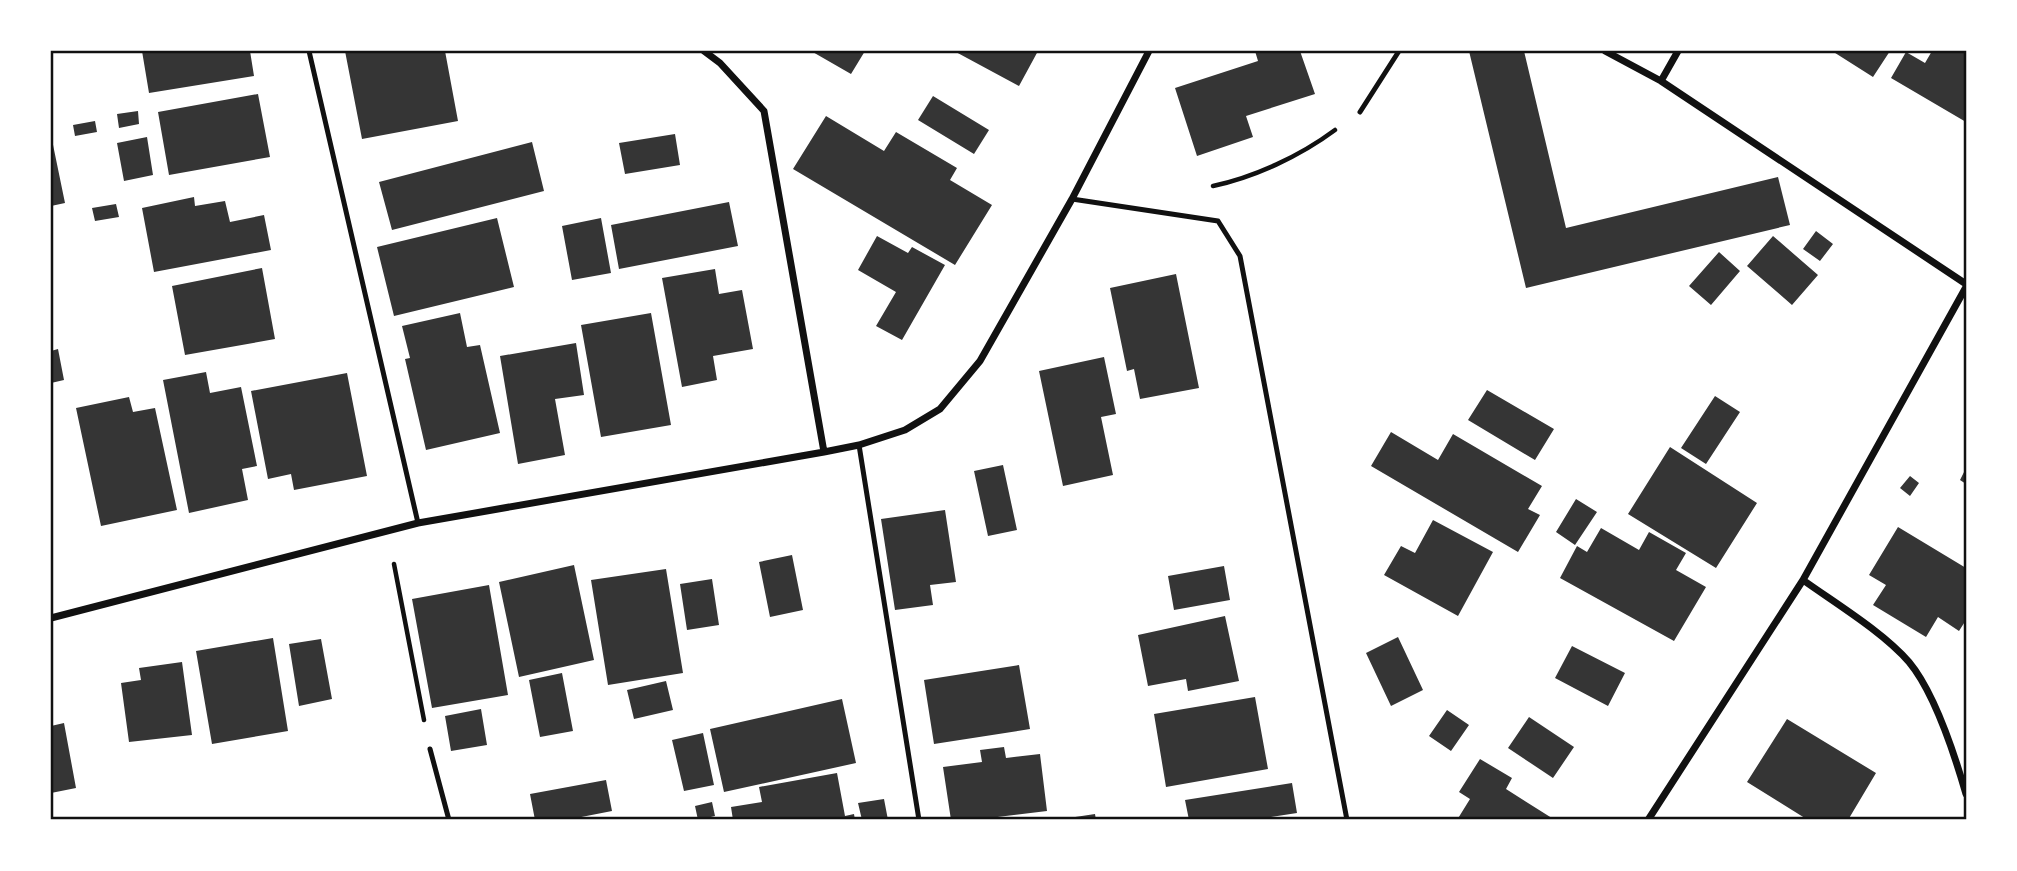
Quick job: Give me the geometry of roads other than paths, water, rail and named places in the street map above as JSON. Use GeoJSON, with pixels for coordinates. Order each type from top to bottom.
{"type":"FeatureCollection","features":[{"type":"Feature","properties":{"kind":"street"},"geometry":{"type":"LineString","coordinates":[[704,51],[720,63],[764,111],[824,452]]}},
{"type":"Feature","properties":{"kind":"street"},"geometry":{"type":"LineString","coordinates":[[51,618],[387,529],[824,452],[859,445],[905,430],[940,409],[980,361],[1072,199],[1149,51]]}},
{"type":"Feature","properties":{"kind":"street"},"geometry":{"type":"LineString","coordinates":[[1605,51],[1661,81],[1966,286],[1803,580],[1648,820]]}},
{"type":"Feature","properties":{"kind":"street"},"geometry":{"type":"LineString","coordinates":[[1661,81],[1678,51]]}},
{"type":"Feature","properties":{"kind":"street"},"geometry":{"type":"LineString","coordinates":[[1803,580],[1874,631],[1909,662],[1931,698],[1966,794]]}},
{"type":"Feature","properties":{"kind":"lane"},"geometry":{"type":"LineString","coordinates":[[309,51],[418,523]]}},
{"type":"Feature","properties":{"kind":"lane"},"geometry":{"type":"LineString","coordinates":[[1360,112],[1399,51]]}},
{"type":"Feature","properties":{"kind":"lane"},"geometry":{"type":"LineString","coordinates":[[1072,199],[1218,221],[1240,256],[1340,793],[1348,820]]}},
{"type":"Feature","properties":{"kind":"lane"},"geometry":{"type":"LineString","coordinates":[[859,445],[919,820]]}},
{"type":"Feature","properties":{"kind":"lane"},"geometry":{"type":"LineString","coordinates":[[430,748],[449,820]]}}]}
